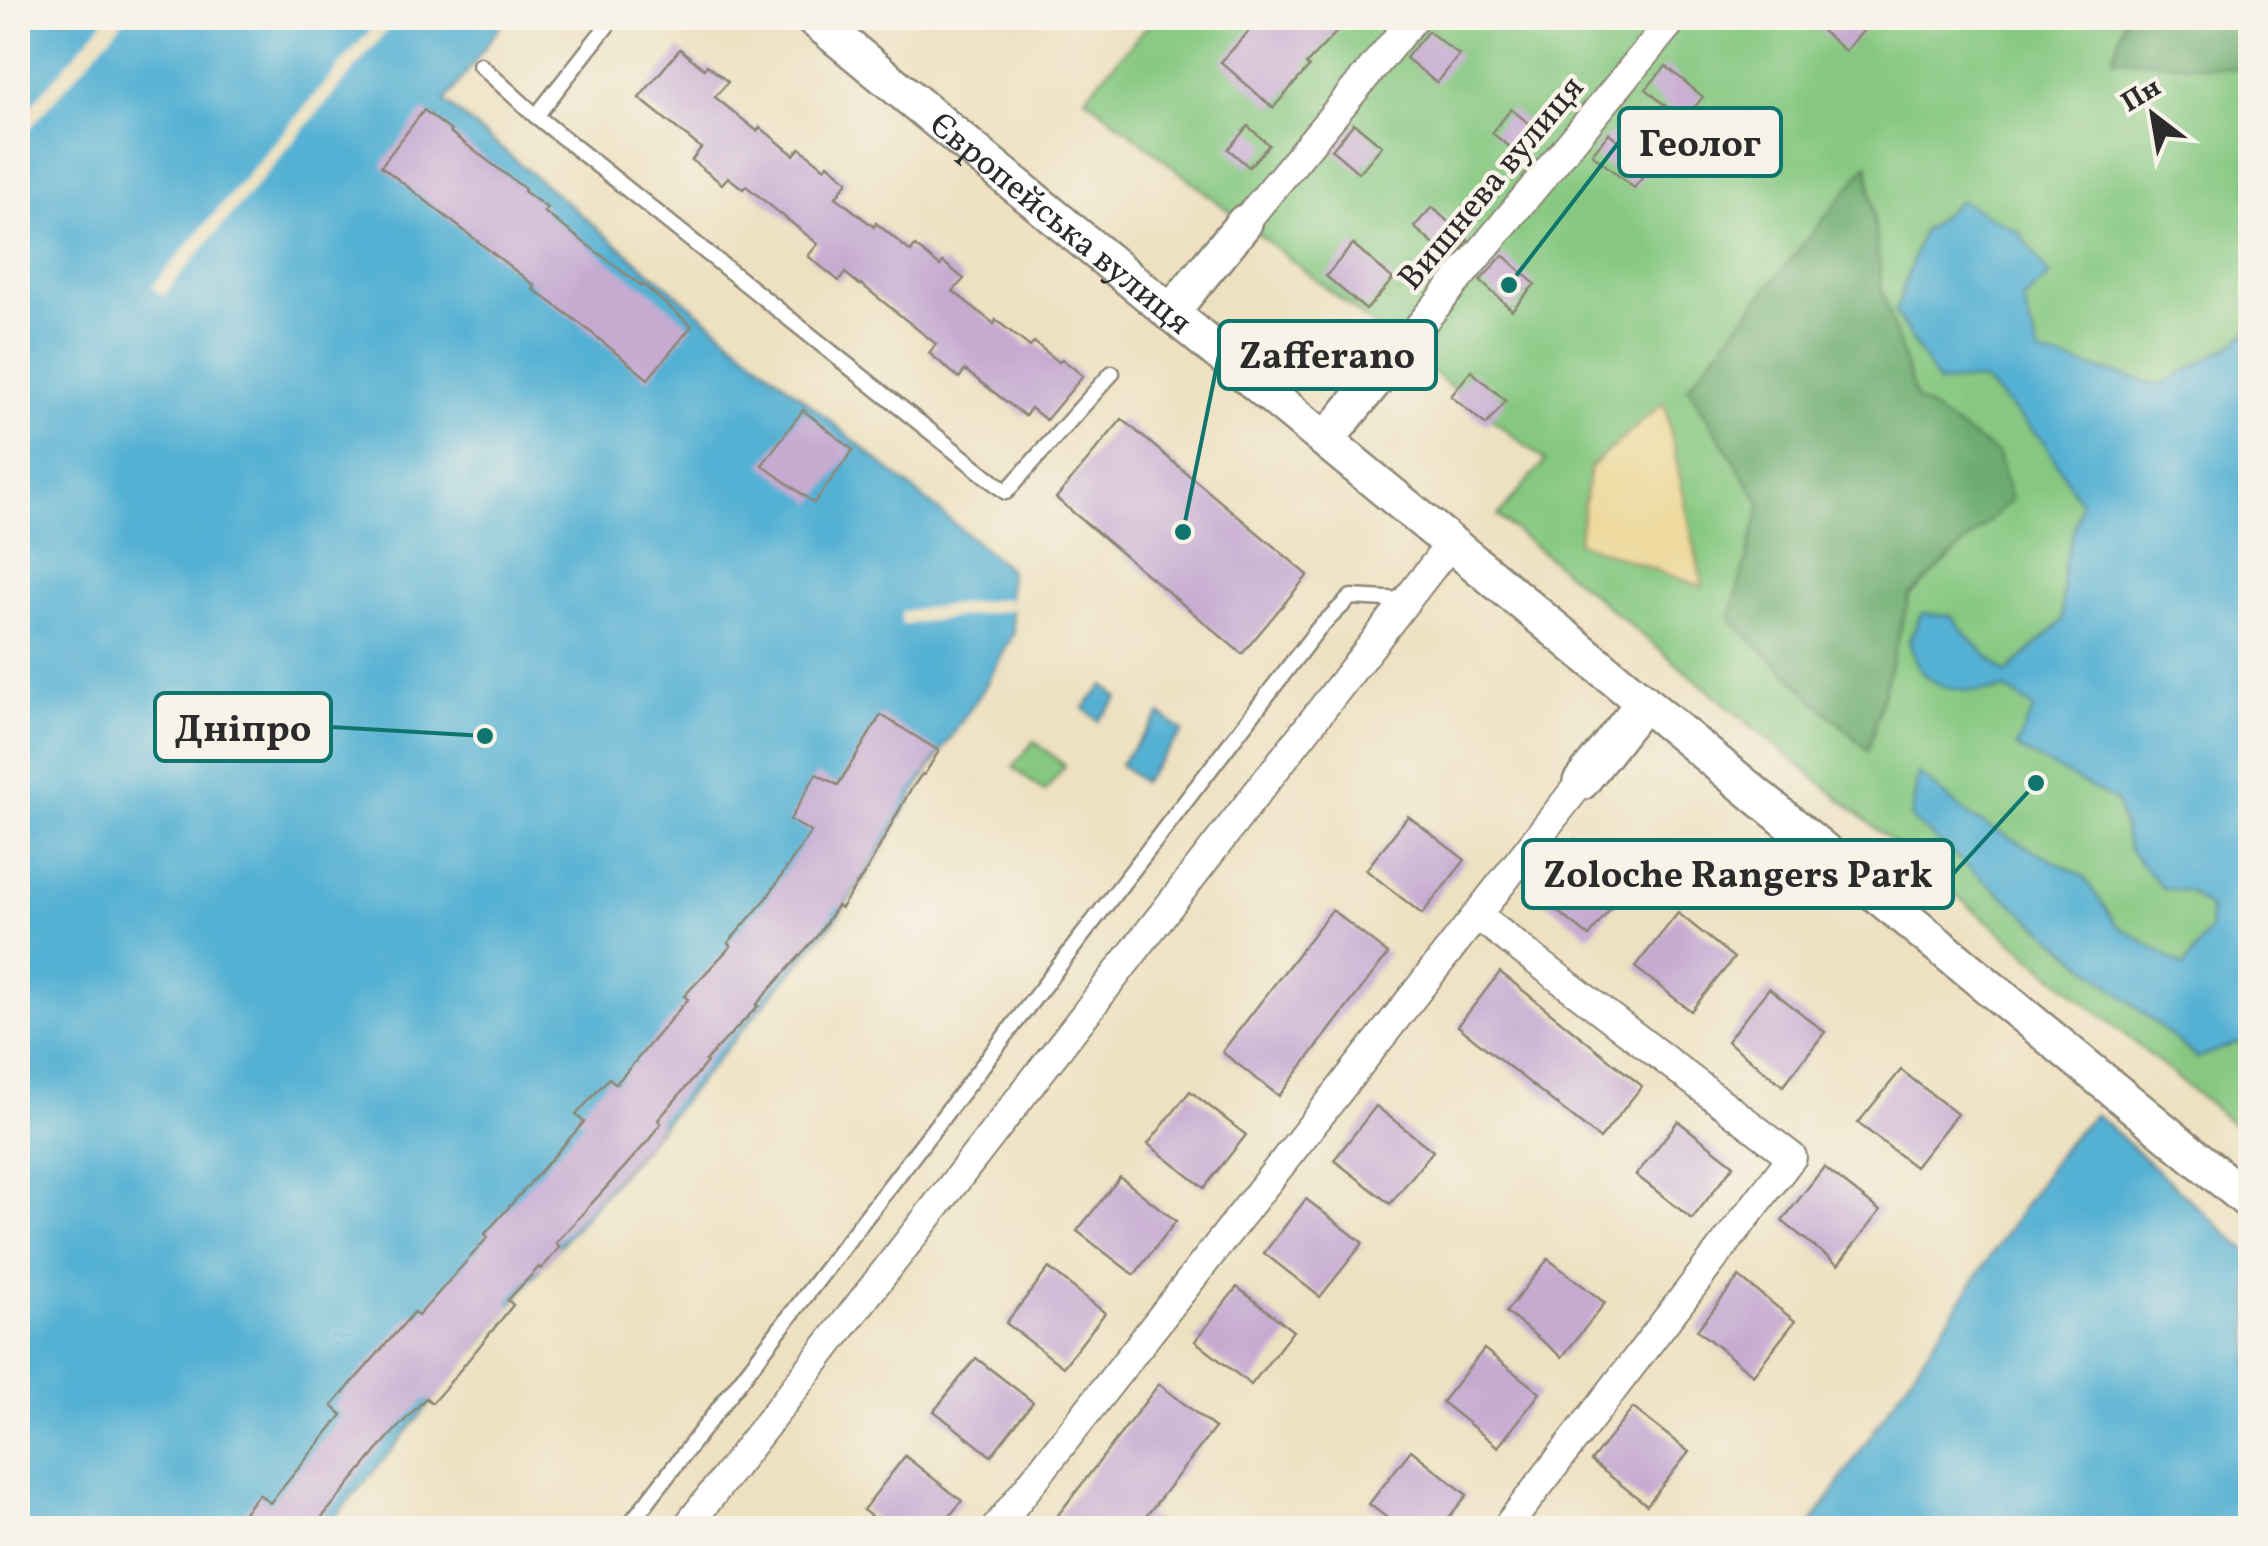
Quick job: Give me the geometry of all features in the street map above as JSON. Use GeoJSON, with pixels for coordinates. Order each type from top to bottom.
{"type":"FeatureCollection","features":[{"type":"Feature","properties":{"kind":"street","name":"Європейська вулиця"},"geometry":{"type":"LineString","coordinates":[[813,18],[2250,1202]]}},
{"type":"Feature","properties":{"kind":"street"},"geometry":{"type":"LineString","coordinates":[[1170,313],[1414,18]]}},
{"type":"Feature","properties":{"kind":"street","name":"Вишнева вулиця"},"geometry":{"type":"LineString","coordinates":[[1402,348],[1674,18]]}},
{"type":"Feature","properties":{"kind":"street"},"geometry":{"type":"LineString","coordinates":[[1326,440],[1402,348]]}},
{"type":"Feature","properties":{"kind":"street"},"geometry":{"type":"LineString","coordinates":[[686,1528],[1450,543]]}},
{"type":"Feature","properties":{"kind":"street"},"geometry":{"type":"LineString","coordinates":[[996,1528],[1644,702]]}},
{"type":"Feature","properties":{"kind":"street"},"geometry":{"type":"LineString","coordinates":[[1478,916],[1792,1156],[1506,1528]]}},
{"type":"Feature","properties":{"kind":"lane"},"geometry":{"type":"LineString","coordinates":[[536,116],[613,18]]}},
{"type":"Feature","properties":{"kind":"lane"},"geometry":{"type":"LineString","coordinates":[[480,65],[536,116],[1006,492],[1112,372]]}},
{"type":"Feature","properties":{"kind":"lane"},"geometry":{"type":"LineString","coordinates":[[627,1528],[1318,628],[1351,597],[1406,600]]}},
{"type":"Feature","properties":{"kind":"green space"},"geometry":{"type":"Polygon","coordinates":[[[1154,18],[2250,18],[2250,1138],[1498,516],[1545,461],[1085,97],[1154,18]]]}},
{"type":"Feature","properties":{"kind":"green space"},"geometry":{"type":"Polygon","coordinates":[[[2125,18],[2250,18],[2250,70],[2113,58],[2125,18]]]}},
{"type":"Feature","properties":{"kind":"green space"},"geometry":{"type":"Polygon","coordinates":[[[1868,164],[1882,290],[1916,399],[1998,454],[2011,500],[1909,597],[1868,751],[1730,619],[1761,504],[1688,387],[1868,164]]]}},
{"type":"Feature","properties":{"kind":"green space"},"geometry":{"type":"Polygon","coordinates":[[[1034,741],[1065,766],[1044,792],[1013,767],[1034,741]]]}},
{"type":"Feature","properties":{"kind":"sand"},"geometry":{"type":"Polygon","coordinates":[[[1664,402],[1703,587],[1578,542],[1590,467],[1664,402]]]}},
{"type":"Feature","properties":{"kind":"water"},"geometry":{"type":"Polygon","coordinates":[[[18,18],[506,18],[445,102],[1009,569],[1014,633],[983,690],[833,923],[326,1528],[18,1528],[18,18]]]}},
{"type":"Feature","properties":{"kind":"water"},"geometry":{"type":"Polygon","coordinates":[[[1960,200],[2019,232],[2050,276],[2023,300],[2039,354],[2161,385],[2235,343],[2250,329],[2250,1038],[2197,1058],[1911,819],[1918,773],[1971,817],[2084,877],[2116,924],[2184,967],[2209,930],[2210,910],[2188,891],[2162,888],[2129,850],[2117,802],[2016,747],[2034,708],[2005,689],[1956,690],[1934,681],[1917,664],[1909,641],[1922,613],[1951,616],[2006,673],[2062,621],[2063,568],[2081,503],[2044,442],[1983,380],[1938,383],[1895,312],[1922,232],[1960,200]]]}},
{"type":"Feature","properties":{"kind":"water"},"geometry":{"type":"Polygon","coordinates":[[[1104,685],[1118,698],[1098,721],[1084,708],[1104,685]]]}},
{"type":"Feature","properties":{"kind":"water"},"geometry":{"type":"Polygon","coordinates":[[[1161,714],[1183,732],[1142,782],[1120,764],[1161,714]]]}},
{"type":"Feature","properties":{"kind":"water"},"geometry":{"type":"Polygon","coordinates":[[[2095,1114],[2250,1254],[2250,1528],[1809,1528],[2063,1147],[2095,1114]]]}},
{"type":"Feature","properties":{"kind":"pier"},"geometry":{"type":"Polygon","coordinates":[[[106,18],[126,18],[26,133],[18,126],[18,120],[106,18]]]}},
{"type":"Feature","properties":{"kind":"pier"},"geometry":{"type":"Polygon","coordinates":[[[380,18],[398,18],[163,296],[152,287],[380,18]]]}},
{"type":"Feature","properties":{"kind":"pier"},"geometry":{"type":"Polygon","coordinates":[[[1009,598],[1012,610],[901,625],[901,611],[1009,598]]]}},
{"type":"Feature","properties":{"kind":"building"},"geometry":{"type":"Polygon","coordinates":[[[1261,18],[1350,18],[1306,64],[1309,67],[1273,108],[1221,62],[1261,18]]]}},
{"type":"Feature","properties":{"kind":"building"},"geometry":{"type":"Polygon","coordinates":[[[1807,18],[1854,18],[1866,28],[1845,51],[1807,18]]]}},
{"type":"Feature","properties":{"kind":"building"},"geometry":{"type":"Polygon","coordinates":[[[1428,31],[1459,55],[1437,83],[1406,58],[1428,31]]]}},
{"type":"Feature","properties":{"kind":"building"},"geometry":{"type":"Polygon","coordinates":[[[680,49],[728,82],[715,97],[757,131],[760,127],[794,155],[800,148],[848,181],[836,197],[911,252],[915,246],[940,266],[943,262],[964,279],[953,291],[994,324],[996,320],[1030,347],[1034,342],[1083,376],[1046,420],[1031,408],[1025,416],[965,370],[959,378],[929,353],[936,344],[845,273],[839,281],[808,256],[818,244],[746,186],[743,189],[728,177],[722,184],[692,160],[701,148],[639,98],[680,49]]]}},
{"type":"Feature","properties":{"kind":"building"},"geometry":{"type":"Polygon","coordinates":[[[1666,66],[1703,97],[1683,121],[1646,89],[1666,66]]]}},
{"type":"Feature","properties":{"kind":"building"},"geometry":{"type":"Polygon","coordinates":[[[1511,109],[1538,131],[1519,154],[1492,133],[1511,109]]]}},
{"type":"Feature","properties":{"kind":"building"},"geometry":{"type":"Polygon","coordinates":[[[424,110],[525,189],[547,208],[544,212],[692,326],[648,379],[381,166],[424,110]]]}},
{"type":"Feature","properties":{"kind":"building"},"geometry":{"type":"Polygon","coordinates":[[[1354,123],[1382,146],[1359,173],[1332,150],[1354,123]]]}},
{"type":"Feature","properties":{"kind":"building"},"geometry":{"type":"Polygon","coordinates":[[[1248,126],[1269,145],[1249,167],[1228,149],[1248,126]]]}},
{"type":"Feature","properties":{"kind":"building"},"geometry":{"type":"Polygon","coordinates":[[[1609,133],[1651,167],[1634,188],[1592,154],[1609,133]]]}},
{"type":"Feature","properties":{"kind":"building"},"geometry":{"type":"Polygon","coordinates":[[[1432,207],[1468,240],[1454,257],[1448,257],[1414,227],[1432,207]]]}},
{"type":"Feature","properties":{"kind":"building"},"geometry":{"type":"Polygon","coordinates":[[[1353,244],[1393,279],[1366,310],[1326,276],[1353,244]]]}},
{"type":"Feature","properties":{"kind":"building"},"geometry":{"type":"Polygon","coordinates":[[[1503,255],[1535,284],[1512,310],[1480,281],[1503,255]]]}},
{"type":"Feature","properties":{"kind":"building"},"geometry":{"type":"Polygon","coordinates":[[[1471,371],[1506,401],[1486,425],[1451,396],[1471,371]]]}},
{"type":"Feature","properties":{"kind":"building"},"geometry":{"type":"Polygon","coordinates":[[[803,410],[853,450],[814,503],[762,465],[803,410]]]}},
{"type":"Feature","properties":{"kind":"building"},"geometry":{"type":"Polygon","coordinates":[[[1122,419],[1308,575],[1242,654],[1056,498],[1122,419]]]}},
{"type":"Feature","properties":{"kind":"building"},"geometry":{"type":"Polygon","coordinates":[[[881,715],[939,751],[908,794],[868,868],[841,908],[837,906],[758,1006],[705,1061],[658,1120],[661,1123],[648,1141],[556,1243],[560,1247],[508,1300],[513,1305],[447,1386],[432,1403],[426,1398],[387,1439],[313,1528],[231,1528],[259,1494],[270,1503],[342,1415],[332,1406],[414,1312],[418,1316],[488,1237],[485,1234],[584,1122],[576,1115],[609,1078],[616,1084],[688,999],[684,996],[731,946],[728,943],[766,899],[811,832],[790,820],[816,774],[838,785],[881,715]]]}},
{"type":"Feature","properties":{"kind":"building"},"geometry":{"type":"Polygon","coordinates":[[[1408,816],[1465,860],[1422,914],[1366,870],[1408,816]]]}},
{"type":"Feature","properties":{"kind":"building"},"geometry":{"type":"Polygon","coordinates":[[[1575,839],[1631,883],[1589,936],[1533,892],[1575,839]]]}},
{"type":"Feature","properties":{"kind":"building"},"geometry":{"type":"Polygon","coordinates":[[[1332,910],[1388,954],[1279,1096],[1222,1052],[1332,910]]]}},
{"type":"Feature","properties":{"kind":"building"},"geometry":{"type":"Polygon","coordinates":[[[1678,913],[1734,958],[1691,1011],[1635,967],[1678,913]]]}},
{"type":"Feature","properties":{"kind":"building"},"geometry":{"type":"Polygon","coordinates":[[[1500,972],[1642,1086],[1600,1139],[1458,1026],[1500,972]]]}},
{"type":"Feature","properties":{"kind":"building"},"geometry":{"type":"Polygon","coordinates":[[[1769,988],[1825,1032],[1783,1086],[1727,1041],[1769,988]]]}},
{"type":"Feature","properties":{"kind":"building"},"geometry":{"type":"Polygon","coordinates":[[[1901,1070],[1957,1114],[1915,1167],[1858,1123],[1901,1070]]]}},
{"type":"Feature","properties":{"kind":"building"},"geometry":{"type":"Polygon","coordinates":[[[1190,1091],[1246,1135],[1204,1188],[1148,1144],[1190,1091]]]}},
{"type":"Feature","properties":{"kind":"building"},"geometry":{"type":"Polygon","coordinates":[[[1376,1106],[1433,1151],[1390,1204],[1334,1160],[1376,1106]]]}},
{"type":"Feature","properties":{"kind":"building"},"geometry":{"type":"Polygon","coordinates":[[[1678,1121],[1734,1165],[1692,1219],[1636,1175],[1678,1121]]]}},
{"type":"Feature","properties":{"kind":"building"},"geometry":{"type":"Polygon","coordinates":[[[1824,1167],[1880,1211],[1838,1265],[1782,1221],[1824,1167]]]}},
{"type":"Feature","properties":{"kind":"building"},"geometry":{"type":"Polygon","coordinates":[[[1120,1177],[1176,1221],[1134,1275],[1077,1231],[1120,1177]]]}},
{"type":"Feature","properties":{"kind":"building"},"geometry":{"type":"Polygon","coordinates":[[[1306,1199],[1363,1243],[1320,1297],[1264,1253],[1306,1199]]]}},
{"type":"Feature","properties":{"kind":"building"},"geometry":{"type":"Polygon","coordinates":[[[1548,1259],[1605,1303],[1562,1357],[1506,1312],[1548,1259]]]}},
{"type":"Feature","properties":{"kind":"building"},"geometry":{"type":"Polygon","coordinates":[[[1049,1268],[1105,1313],[1063,1367],[1006,1323],[1049,1268]]]}},
{"type":"Feature","properties":{"kind":"building"},"geometry":{"type":"Polygon","coordinates":[[[1739,1277],[1795,1321],[1753,1375],[1697,1330],[1739,1277]]]}},
{"type":"Feature","properties":{"kind":"building"},"geometry":{"type":"Polygon","coordinates":[[[1237,1287],[1293,1331],[1251,1385],[1195,1341],[1237,1287]]]}},
{"type":"Feature","properties":{"kind":"building"},"geometry":{"type":"Polygon","coordinates":[[[1484,1349],[1540,1393],[1498,1447],[1442,1402],[1484,1349]]]}},
{"type":"Feature","properties":{"kind":"building"},"geometry":{"type":"Polygon","coordinates":[[[976,1358],[1033,1402],[991,1456],[934,1411],[976,1358]]]}},
{"type":"Feature","properties":{"kind":"building"},"geometry":{"type":"Polygon","coordinates":[[[1159,1384],[1215,1428],[1147,1515],[1164,1528],[1048,1528],[1159,1384]]]}},
{"type":"Feature","properties":{"kind":"building"},"geometry":{"type":"Polygon","coordinates":[[[1633,1408],[1689,1452],[1647,1505],[1591,1461],[1633,1408]]]}},
{"type":"Feature","properties":{"kind":"building"},"geometry":{"type":"Polygon","coordinates":[[[1411,1450],[1467,1495],[1440,1528],[1400,1528],[1369,1504],[1411,1450]]]}},
{"type":"Feature","properties":{"kind":"building"},"geometry":{"type":"Polygon","coordinates":[[[905,1456],[962,1501],[940,1528],[886,1528],[863,1510],[905,1456]]]}},
{"type":"Feature","properties":{"kind":"place","name":"Геолог"},"geometry":{"type":"Point","coordinates":[1509,285]}},
{"type":"Feature","properties":{"kind":"place","name":"Zafferano"},"geometry":{"type":"Point","coordinates":[1183,532]}},
{"type":"Feature","properties":{"kind":"place","name":"Дніпро"},"geometry":{"type":"Point","coordinates":[485,736]}},
{"type":"Feature","properties":{"kind":"place","name":"Zoloche Rangers Park"},"geometry":{"type":"Point","coordinates":[2036,783]}}]}
